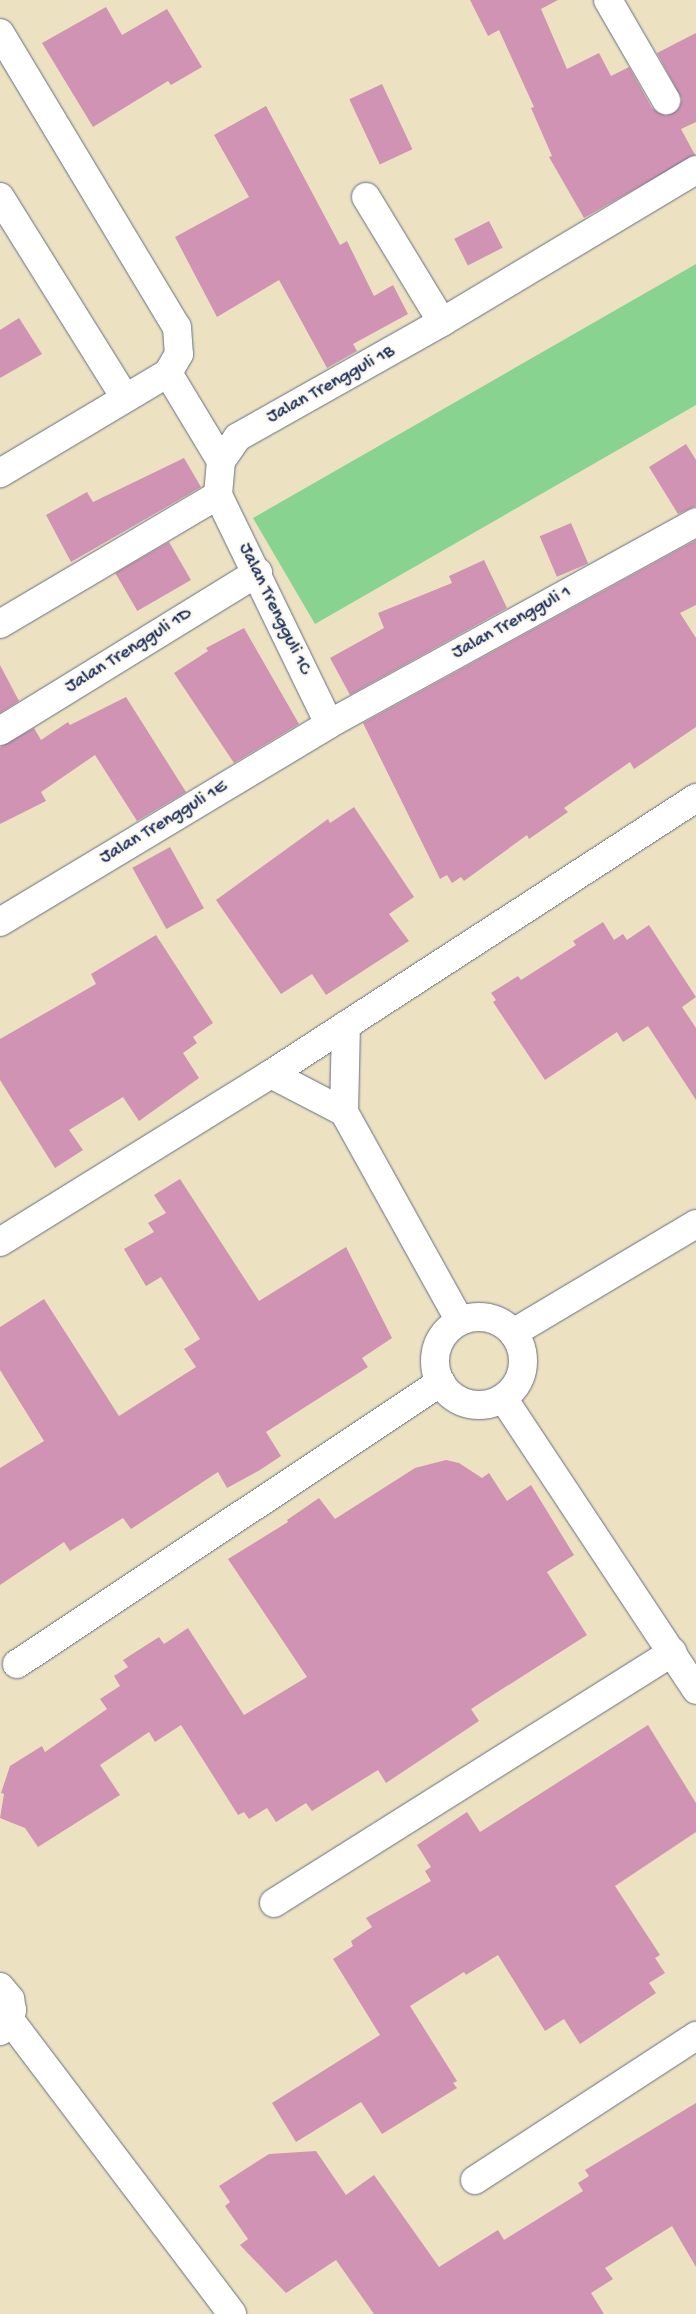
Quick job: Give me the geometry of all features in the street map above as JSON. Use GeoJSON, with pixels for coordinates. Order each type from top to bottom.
{"type":"FeatureCollection","features":[{"type":"Feature","properties":{"kind":"street"},"geometry":{"type":"LineString","coordinates":[[609,0],[666,100]]}},
{"type":"Feature","properties":{"kind":"street"},"geometry":{"type":"LineString","coordinates":[[0,33],[177,327],[179,354],[168,373],[1,469]]}},
{"type":"Feature","properties":{"kind":"street","name":"Jalan Trengguli 1B"},"geometry":{"type":"LineString","coordinates":[[221,460],[238,437],[442,322],[696,170]]}},
{"type":"Feature","properties":{"kind":"street"},"geometry":{"type":"LineString","coordinates":[[0,197],[125,398]]}},
{"type":"Feature","properties":{"kind":"street"},"geometry":{"type":"LineString","coordinates":[[366,197],[442,322]]}},
{"type":"Feature","properties":{"kind":"street"},"geometry":{"type":"LineString","coordinates":[[0,624],[218,495],[221,460],[168,373]]}},
{"type":"Feature","properties":{"kind":"street","name":"Jalan Trengguli 1C"},"geometry":{"type":"LineString","coordinates":[[218,495],[258,572],[329,724]]}},
{"type":"Feature","properties":{"kind":"street","name":"Jalan Trengguli 1"},"geometry":{"type":"LineString","coordinates":[[329,724],[696,522]]}},
{"type":"Feature","properties":{"kind":"street","name":"Jalan Trengguli 1D"},"geometry":{"type":"LineString","coordinates":[[0,731],[258,572]]}},
{"type":"Feature","properties":{"kind":"street","name":"Jalan Trengguli 1E"},"geometry":{"type":"LineString","coordinates":[[0,922],[329,724]]}},
{"type":"Feature","properties":{"kind":"street"},"geometry":{"type":"LineString","coordinates":[[0,1242],[272,1074],[696,798]]}},
{"type":"Feature","properties":{"kind":"street"},"geometry":{"type":"LineString","coordinates":[[346,1025],[344,1112],[460,1321]]}},
{"type":"Feature","properties":{"kind":"street"},"geometry":{"type":"LineString","coordinates":[[272,1074],[344,1112]]}},
{"type":"Feature","properties":{"kind":"street"},"geometry":{"type":"LineString","coordinates":[[513,1333],[696,1224]]}},
{"type":"Feature","properties":{"kind":"street"},"geometry":{"type":"LineString","coordinates":[[474,1317],[489,1318],[513,1333],[520,1346],[521,1375],[503,1398],[476,1404],[450,1393],[441,1382],[436,1354],[448,1329],[460,1321],[474,1317]]}},
{"type":"Feature","properties":{"kind":"street"},"geometry":{"type":"LineString","coordinates":[[17,1664],[441,1382]]}},
{"type":"Feature","properties":{"kind":"street"},"geometry":{"type":"LineString","coordinates":[[503,1398],[673,1652],[696,1690]]}},
{"type":"Feature","properties":{"kind":"street"},"geometry":{"type":"LineString","coordinates":[[274,1903],[673,1652]]}},
{"type":"Feature","properties":{"kind":"street"},"geometry":{"type":"LineString","coordinates":[[0,1987],[10,1999],[5,2025],[232,2314]]}},
{"type":"Feature","properties":{"kind":"street"},"geometry":{"type":"LineString","coordinates":[[474,2180],[696,2036]]}},
{"type":"Feature","properties":{"kind":"green space"},"geometry":{"type":"Polygon","coordinates":[[[696,264],[696,405],[315,624],[253,518],[696,264]]]}},
{"type":"Feature","properties":{"kind":"building"},"geometry":{"type":"Polygon","coordinates":[[[470,0],[558,0],[541,9],[567,69],[599,53],[611,76],[629,67],[652,108],[666,116],[679,108],[682,99],[657,53],[696,33],[696,122],[681,129],[695,155],[584,218],[549,157],[552,156],[531,108],[534,107],[499,30],[488,36],[470,0]]]}},
{"type":"Feature","properties":{"kind":"building"},"geometry":{"type":"Polygon","coordinates":[[[106,7],[122,35],[167,9],[202,67],[171,85],[168,81],[93,127],[42,43],[106,7]]]}},
{"type":"Feature","properties":{"kind":"building"},"geometry":{"type":"Polygon","coordinates":[[[382,84],[412,149],[380,164],[349,99],[382,84]]]}},
{"type":"Feature","properties":{"kind":"building"},"geometry":{"type":"Polygon","coordinates":[[[266,106],[340,245],[347,241],[374,296],[393,285],[408,314],[353,344],[357,351],[327,368],[279,280],[217,317],[175,237],[249,197],[214,135],[266,106]]]}},
{"type":"Feature","properties":{"kind":"building"},"geometry":{"type":"Polygon","coordinates":[[[489,221],[503,248],[468,265],[454,239],[489,221]]]}},
{"type":"Feature","properties":{"kind":"building"},"geometry":{"type":"Polygon","coordinates":[[[19,318],[42,354],[0,378],[0,330],[19,318]]]}},
{"type":"Feature","properties":{"kind":"building"},"geometry":{"type":"Polygon","coordinates":[[[686,444],[696,460],[696,506],[678,514],[649,467],[686,444]]]}},
{"type":"Feature","properties":{"kind":"building"},"geometry":{"type":"Polygon","coordinates":[[[184,458],[201,487],[71,562],[46,515],[87,492],[93,502],[184,458]]]}},
{"type":"Feature","properties":{"kind":"building"},"geometry":{"type":"Polygon","coordinates":[[[571,523],[588,564],[557,577],[540,536],[571,523]]]}},
{"type":"Feature","properties":{"kind":"building"},"geometry":{"type":"Polygon","coordinates":[[[696,540],[696,605],[680,613],[696,638],[696,727],[634,769],[630,762],[564,808],[568,812],[529,839],[527,835],[464,881],[461,877],[452,883],[447,875],[440,879],[363,723],[696,540]]]}},
{"type":"Feature","properties":{"kind":"building"},"geometry":{"type":"Polygon","coordinates":[[[169,542],[191,580],[137,611],[115,573],[169,542]]]}},
{"type":"Feature","properties":{"kind":"building"},"geometry":{"type":"Polygon","coordinates":[[[484,560],[507,608],[350,695],[330,658],[384,628],[378,613],[452,583],[449,576],[484,560]]]}},
{"type":"Feature","properties":{"kind":"building"},"geometry":{"type":"Polygon","coordinates":[[[244,628],[299,724],[234,763],[174,673],[208,651],[206,648],[244,628]]]}},
{"type":"Feature","properties":{"kind":"building"},"geometry":{"type":"Polygon","coordinates":[[[0,665],[19,701],[0,713],[0,665]]]}},
{"type":"Feature","properties":{"kind":"building"},"geometry":{"type":"Polygon","coordinates":[[[126,697],[186,792],[137,821],[95,755],[41,792],[46,801],[0,824],[0,747],[34,728],[41,740],[68,722],[70,725],[126,697]]]}},
{"type":"Feature","properties":{"kind":"building"},"geometry":{"type":"Polygon","coordinates":[[[354,807],[414,897],[389,914],[409,941],[326,995],[312,974],[281,994],[216,900],[328,819],[330,823],[354,807]]]}},
{"type":"Feature","properties":{"kind":"building"},"geometry":{"type":"Polygon","coordinates":[[[170,847],[204,908],[166,929],[132,868],[170,847]]]}},
{"type":"Feature","properties":{"kind":"building"},"geometry":{"type":"Polygon","coordinates":[[[603,922],[614,940],[623,934],[627,940],[649,925],[696,997],[682,1007],[696,1028],[696,1100],[648,1026],[623,1042],[617,1032],[545,1080],[493,1002],[496,1000],[491,993],[518,976],[521,980],[576,945],[573,941],[603,922]]]}},
{"type":"Feature","properties":{"kind":"building"},"geometry":{"type":"Polygon","coordinates":[[[156,935],[213,1023],[193,1037],[197,1043],[183,1053],[199,1078],[139,1121],[123,1097],[69,1130],[83,1150],[55,1168],[0,1080],[0,1039],[96,984],[91,974],[156,935]]]}},
{"type":"Feature","properties":{"kind":"building"},"geometry":{"type":"Polygon","coordinates":[[[180,1179],[259,1301],[346,1247],[392,1338],[362,1358],[368,1367],[266,1432],[281,1456],[260,1470],[227,1488],[218,1472],[131,1529],[123,1518],[70,1551],[64,1542],[0,1585],[0,1468],[44,1441],[0,1370],[0,1327],[44,1299],[119,1416],[196,1367],[184,1349],[200,1339],[161,1277],[146,1286],[124,1249],[154,1232],[148,1223],[166,1213],[154,1195],[180,1179]]]}},
{"type":"Feature","properties":{"kind":"building"},"geometry":{"type":"Polygon","coordinates":[[[446,1460],[459,1463],[482,1478],[489,1473],[507,1501],[531,1485],[574,1555],[547,1572],[587,1635],[471,1709],[479,1721],[386,1783],[378,1770],[312,1811],[306,1803],[276,1822],[267,1808],[249,1819],[244,1812],[238,1815],[181,1725],[155,1742],[149,1732],[100,1765],[120,1795],[38,1847],[25,1828],[0,1818],[4,1794],[1,1793],[10,1766],[42,1746],[45,1752],[107,1709],[100,1699],[120,1686],[114,1676],[128,1667],[123,1660],[159,1637],[164,1644],[188,1628],[244,1715],[307,1677],[228,1559],[288,1522],[287,1520],[319,1498],[335,1519],[415,1468],[446,1460]]]}},
{"type":"Feature","properties":{"kind":"building"},"geometry":{"type":"Polygon","coordinates":[[[648,1725],[696,1803],[696,1832],[615,1886],[660,1955],[655,1958],[665,1973],[649,1983],[656,1993],[580,2044],[564,2019],[545,2031],[498,1955],[466,1975],[464,1972],[410,2006],[457,2081],[453,2083],[457,2088],[382,2134],[361,2102],[296,2142],[272,2103],[380,2035],[333,1959],[353,1946],[351,1941],[372,1927],[366,1918],[431,1881],[425,1871],[431,1867],[417,1845],[467,1812],[480,1832],[648,1725]]]}},
{"type":"Feature","properties":{"kind":"building"},"geometry":{"type":"Polygon","coordinates":[[[696,2103],[696,2267],[672,2226],[605,2268],[613,2279],[591,2293],[604,2314],[374,2314],[336,2260],[286,2293],[240,2245],[248,2239],[225,2206],[230,2202],[219,2186],[269,2154],[316,2151],[346,2195],[374,2175],[439,2267],[498,2230],[504,2240],[583,2191],[578,2183],[589,2176],[585,2170],[696,2103]]]}}]}
